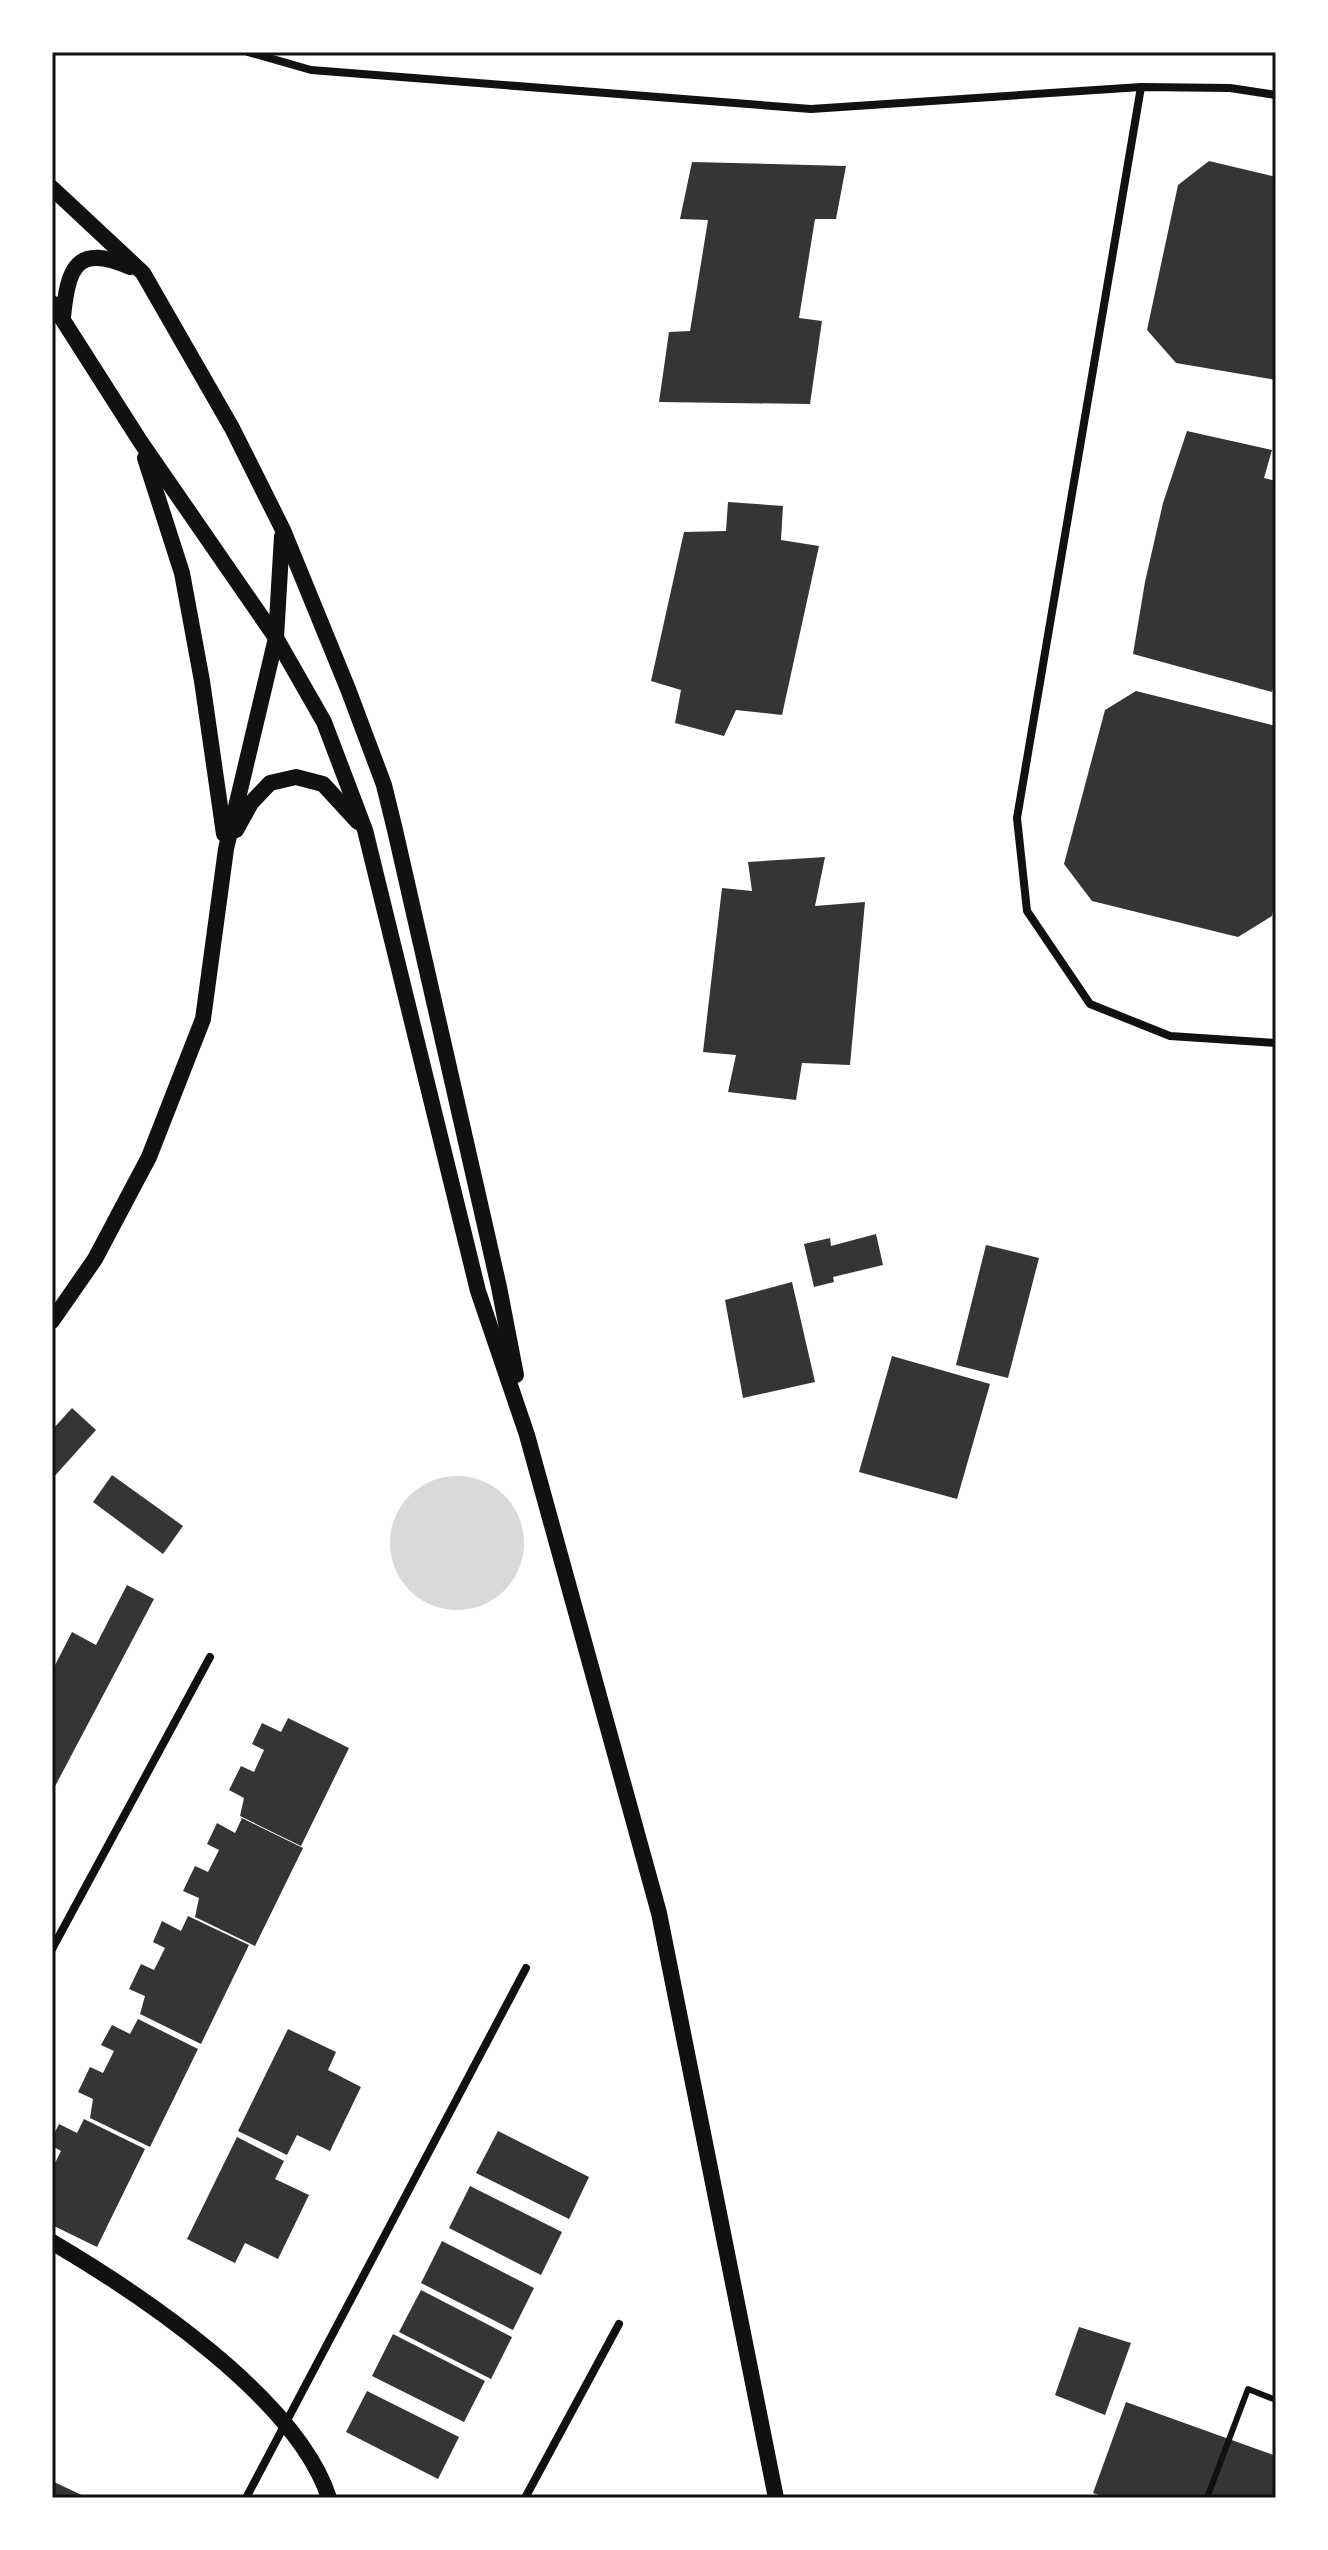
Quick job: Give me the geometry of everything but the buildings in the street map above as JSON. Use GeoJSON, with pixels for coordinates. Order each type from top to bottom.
{"type":"FeatureCollection","features":[{"type":"Feature","properties":{"kind":"main road"},"geometry":{"type":"LineString","coordinates":[[52,188],[143,273],[232,428],[283,530],[348,689],[384,785],[499,1287],[527,1435]]}},
{"type":"Feature","properties":{"kind":"main road"},"geometry":{"type":"LineString","coordinates":[[63,317],[66,289],[73,269],[89,258],[109,258],[143,273]]}},
{"type":"Feature","properties":{"kind":"main road"},"geometry":{"type":"LineString","coordinates":[[52,303],[140,441],[276,638],[324,722],[365,830],[478,1291],[527,1435],[659,1913],[776,2498]]}},
{"type":"Feature","properties":{"kind":"main road"},"geometry":{"type":"LineString","coordinates":[[140,441],[182,573],[214,756],[226,849]]}},
{"type":"Feature","properties":{"kind":"main road"},"geometry":{"type":"LineString","coordinates":[[52,1321],[95,1259],[149,1157],[203,1019],[226,849],[276,638],[283,530]]}},
{"type":"Feature","properties":{"kind":"main road"},"geometry":{"type":"LineString","coordinates":[[226,849],[251,803],[270,783],[296,777],[323,784],[365,830]]}},
{"type":"Feature","properties":{"kind":"main road"},"geometry":{"type":"LineString","coordinates":[[52,2242],[95,2267],[207,2347],[286,2423],[323,2478],[329,2498]]}},
{"type":"Feature","properties":{"kind":"street"},"geometry":{"type":"LineString","coordinates":[[248,52],[311,70],[811,109],[1141,87],[1230,88],[1276,95]]}},
{"type":"Feature","properties":{"kind":"street"},"geometry":{"type":"LineString","coordinates":[[1141,87],[1017,818],[1027,911],[1090,1004],[1170,1036],[1276,1043]]}},
{"type":"Feature","properties":{"kind":"street"},"geometry":{"type":"LineString","coordinates":[[52,1949],[210,1657]]}},
{"type":"Feature","properties":{"kind":"street"},"geometry":{"type":"LineString","coordinates":[[246,2498],[526,1968]]}},
{"type":"Feature","properties":{"kind":"street"},"geometry":{"type":"LineString","coordinates":[[525,2498],[619,2324]]}},
{"type":"Feature","properties":{"kind":"lane"},"geometry":{"type":"LineString","coordinates":[[1207,2498],[1248,2389],[1276,2400]]}},
{"type":"Feature","properties":{"kind":"shaded area"},"geometry":{"type":"Polygon","coordinates":[[[457,1476],[482,1481],[504,1496],[519,1518],[524,1543],[519,1568],[504,1590],[482,1605],[457,1610],[432,1605],[410,1590],[395,1568],[390,1543],[395,1518],[410,1496],[432,1481],[457,1476]]]}}]}
